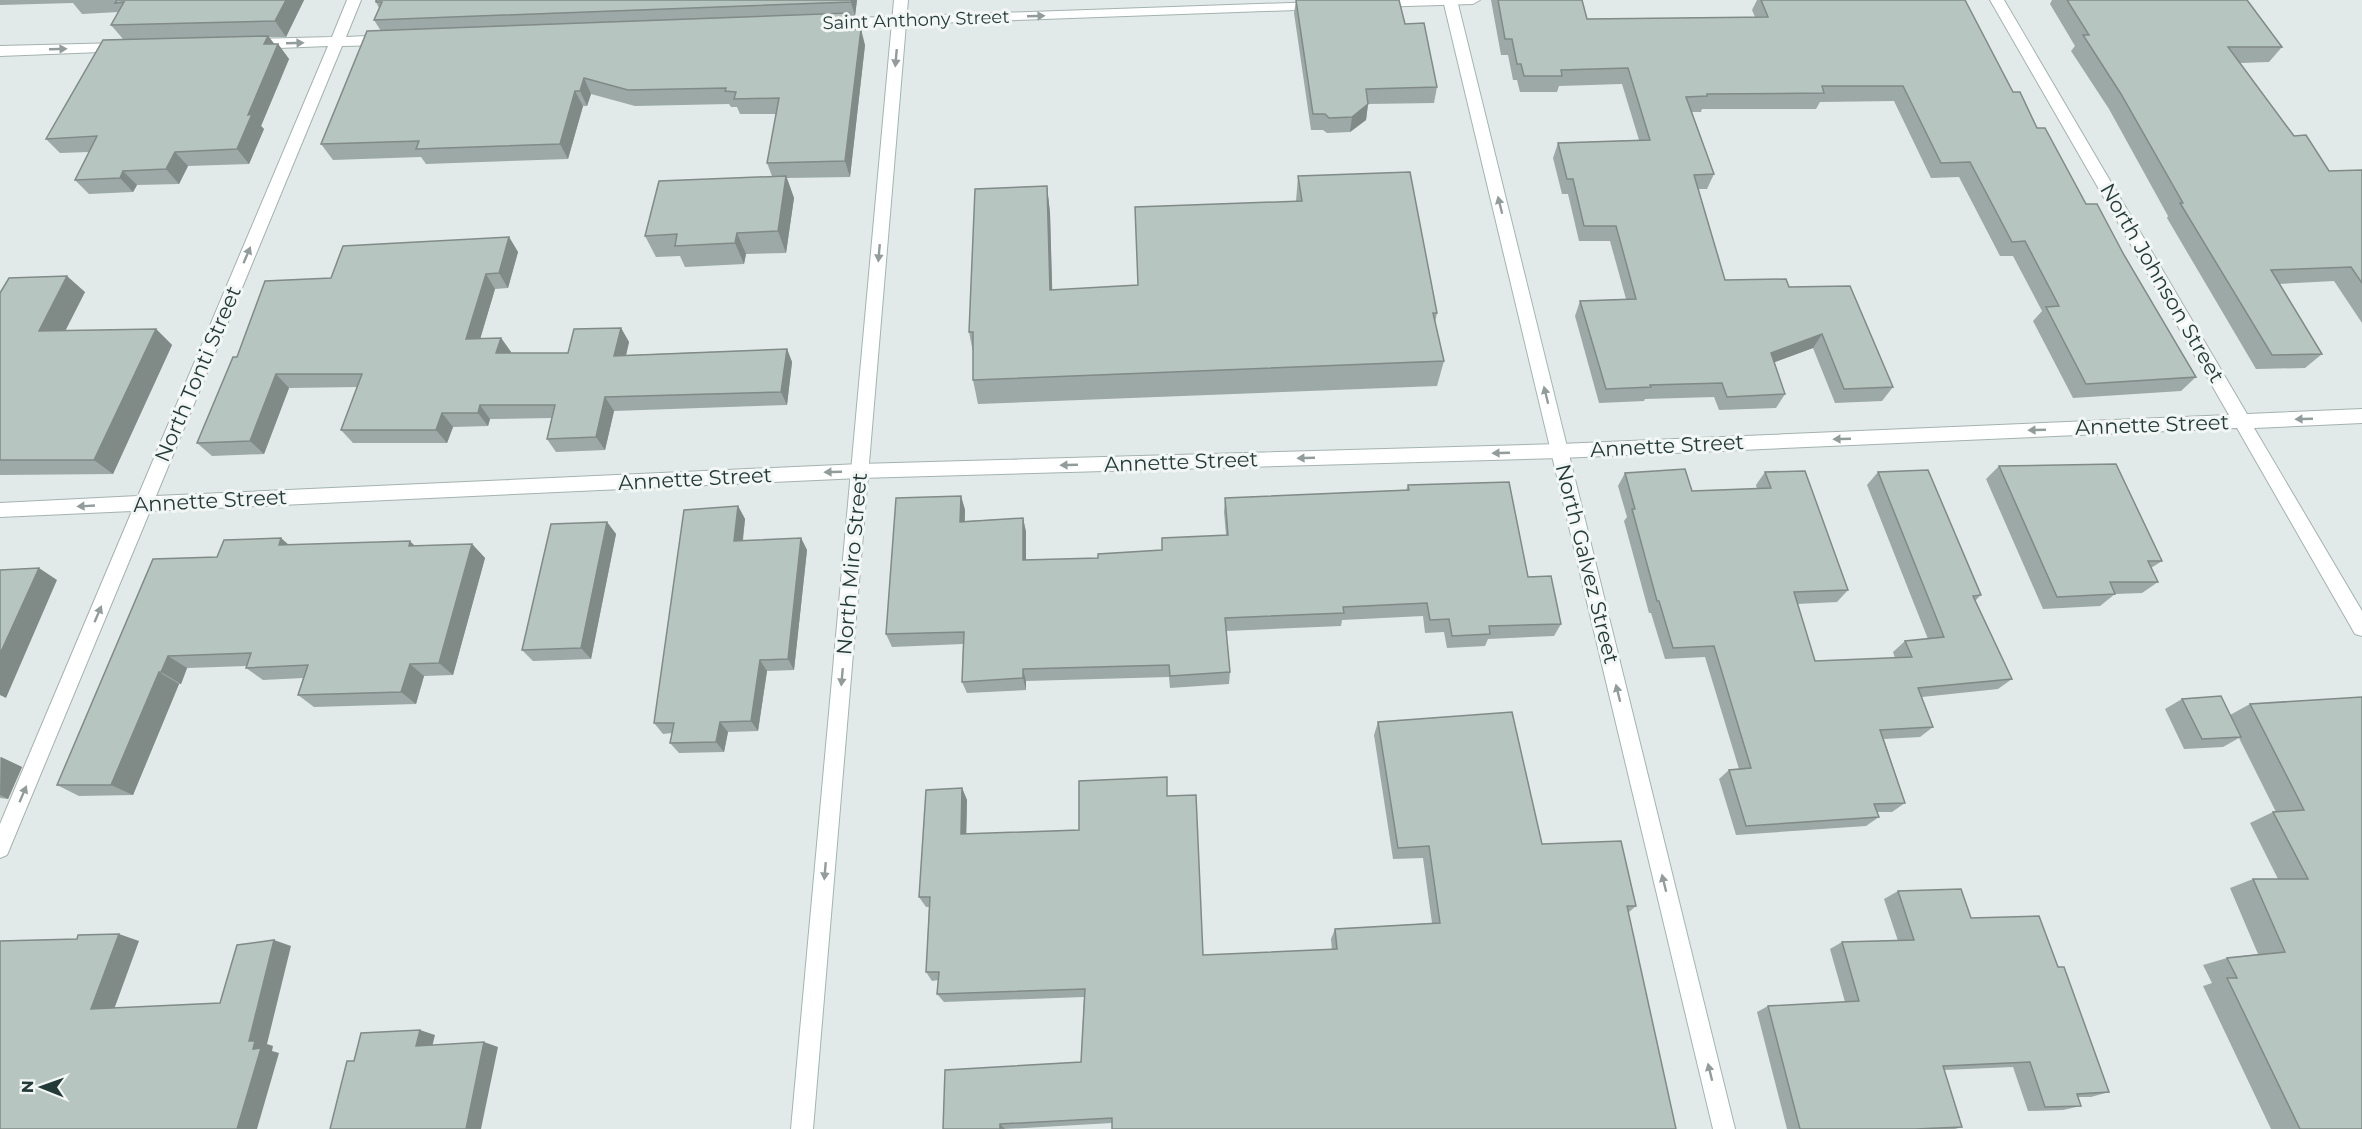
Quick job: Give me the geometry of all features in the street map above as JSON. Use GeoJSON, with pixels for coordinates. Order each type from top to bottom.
{"type":"FeatureCollection","features":[{"type":"Feature","properties":{"kind":"street","name":"North Tonti Street"},"geometry":{"type":"LineString","coordinates":[[0,848],[354,0]]}},
{"type":"Feature","properties":{"kind":"street","name":"North Miro Street"},"geometry":{"type":"LineString","coordinates":[[802,1129],[901,0]]}},
{"type":"Feature","properties":{"kind":"street","name":"North Galvez Street"},"geometry":{"type":"LineString","coordinates":[[1450,0],[1724,1129]]}},
{"type":"Feature","properties":{"kind":"street"},"geometry":{"type":"LineString","coordinates":[[1355,4],[1473,0]]}},
{"type":"Feature","properties":{"kind":"street","name":"North Johnson Street"},"geometry":{"type":"LineString","coordinates":[[1997,0],[2362,628]]}},
{"type":"Feature","properties":{"kind":"street","name":"Saint Anthony Street"},"geometry":{"type":"LineString","coordinates":[[814,24],[1331,5]]}},
{"type":"Feature","properties":{"kind":"street"},"geometry":{"type":"LineString","coordinates":[[240,45],[407,39]]}},
{"type":"Feature","properties":{"kind":"street"},"geometry":{"type":"LineString","coordinates":[[0,51],[132,47]]}},
{"type":"Feature","properties":{"kind":"street","name":"Annette Street"},"geometry":{"type":"LineString","coordinates":[[0,510],[860,471],[1560,451],[2362,416]]}},
{"type":"Feature","properties":{"kind":"building"},"geometry":{"type":"Polygon","coordinates":[[[117,0],[286,0],[275,21],[111,25],[124,2],[115,3],[117,0]]]}},
{"type":"Feature","properties":{"kind":"building"},"geometry":{"type":"Polygon","coordinates":[[[376,0],[852,0],[851,2],[374,20],[382,2],[376,2],[376,0]]]}},
{"type":"Feature","properties":{"kind":"building"},"geometry":{"type":"Polygon","coordinates":[[[1296,0],[1399,0],[1405,24],[1424,23],[1437,87],[1366,89],[1368,104],[1352,117],[1329,118],[1325,114],[1313,114],[1296,0]]]}},
{"type":"Feature","properties":{"kind":"building"},"geometry":{"type":"Polygon","coordinates":[[[1498,0],[1582,0],[1587,19],[1768,17],[1761,0],[1965,0],[2013,92],[2020,92],[2037,128],[2045,128],[2086,204],[2097,204],[2124,255],[2196,377],[2086,384],[2046,307],[2059,306],[2025,241],[2012,242],[1970,162],[1941,163],[1903,86],[1822,86],[1824,93],[1707,94],[1707,96],[1686,97],[1714,174],[1694,175],[1725,280],[1786,279],[1789,287],[1850,286],[1893,387],[1844,389],[1822,334],[1771,353],[1785,394],[1727,397],[1722,383],[1606,389],[1580,301],[1636,299],[1616,226],[1584,226],[1573,179],[1567,179],[1558,143],[1650,140],[1628,68],[1561,70],[1562,76],[1524,76],[1521,64],[1517,64],[1512,39],[1505,39],[1498,0]]]}},
{"type":"Feature","properties":{"kind":"building"},"geometry":{"type":"Polygon","coordinates":[[[2067,0],[2247,0],[2282,47],[2228,47],[2294,136],[2306,135],[2329,171],[2362,170],[2362,283],[2351,267],[2271,270],[2322,354],[2272,355],[2180,203],[2183,203],[2121,94],[2083,35],[2089,35],[2067,0]]]}},
{"type":"Feature","properties":{"kind":"building"},"geometry":{"type":"Polygon","coordinates":[[[849,13],[846,30],[861,29],[845,161],[767,163],[779,98],[734,99],[736,92],[725,91],[726,88],[628,90],[584,78],[580,91],[575,91],[560,144],[416,149],[419,141],[321,144],[367,31],[849,13]]]}},
{"type":"Feature","properties":{"kind":"building"},"geometry":{"type":"Polygon","coordinates":[[[268,36],[264,44],[278,44],[248,115],[252,114],[237,149],[175,152],[166,169],[123,171],[120,178],[75,180],[97,136],[46,139],[103,40],[268,36]]]}},
{"type":"Feature","properties":{"kind":"building"},"geometry":{"type":"Polygon","coordinates":[[[1410,172],[1437,313],[1433,313],[1444,361],[973,380],[973,332],[969,332],[975,189],[1047,186],[1050,290],[1138,285],[1135,207],[1302,201],[1298,176],[1410,172]]]}},
{"type":"Feature","properties":{"kind":"building"},"geometry":{"type":"Polygon","coordinates":[[[786,176],[778,231],[737,233],[735,243],[675,246],[677,234],[645,236],[659,181],[786,176]]]}},
{"type":"Feature","properties":{"kind":"building"},"geometry":{"type":"Polygon","coordinates":[[[509,237],[499,273],[486,274],[466,339],[501,338],[496,353],[568,353],[574,329],[621,328],[614,356],[787,349],[781,392],[605,397],[596,437],[547,439],[555,405],[480,405],[478,413],[442,413],[436,430],[341,430],[362,374],[276,374],[250,441],[197,443],[233,357],[237,357],[265,281],[331,278],[343,246],[509,237]]]}},
{"type":"Feature","properties":{"kind":"building"},"geometry":{"type":"Polygon","coordinates":[[[67,276],[39,331],[156,329],[94,460],[0,460],[0,293],[9,278],[67,276]]]}},
{"type":"Feature","properties":{"kind":"building"},"geometry":{"type":"Polygon","coordinates":[[[2116,464],[2162,561],[2148,561],[2158,582],[2110,582],[2115,594],[2057,597],[1999,466],[2116,464]]]}},
{"type":"Feature","properties":{"kind":"building"},"geometry":{"type":"Polygon","coordinates":[[[1685,469],[1692,491],[1771,488],[1765,472],[1805,471],[1848,590],[1794,592],[1815,661],[1912,657],[1905,641],[1944,637],[1878,472],[1928,470],[1981,595],[1973,596],[2012,679],[1918,688],[1933,727],[1880,730],[1905,803],[1874,804],[1879,817],[1746,826],[1729,770],[1751,768],[1714,646],[1673,648],[1659,601],[1657,601],[1632,509],[1635,509],[1625,473],[1685,469]]]}},
{"type":"Feature","properties":{"kind":"building"},"geometry":{"type":"Polygon","coordinates":[[[1509,482],[1528,577],[1551,576],[1561,624],[1489,626],[1490,634],[1452,636],[1449,619],[1430,620],[1427,603],[1343,607],[1344,613],[1225,618],[1230,672],[1170,676],[1169,665],[1023,669],[1023,678],[962,682],[964,632],[886,634],[896,498],[961,496],[960,522],[1023,518],[1023,560],[1098,558],[1098,554],[1162,550],[1162,538],[1228,535],[1225,498],[1409,490],[1408,485],[1509,482]]]}},
{"type":"Feature","properties":{"kind":"building"},"geometry":{"type":"Polygon","coordinates":[[[738,506],[734,541],[801,538],[788,659],[760,660],[751,721],[720,722],[716,742],[670,743],[674,723],[654,723],[684,510],[738,506]]]}},
{"type":"Feature","properties":{"kind":"building"},"geometry":{"type":"Polygon","coordinates":[[[607,522],[581,648],[522,650],[551,524],[607,522]]]}},
{"type":"Feature","properties":{"kind":"building"},"geometry":{"type":"Polygon","coordinates":[[[281,538],[279,545],[410,541],[409,546],[472,544],[439,663],[410,664],[401,692],[298,695],[308,665],[246,668],[251,653],[168,656],[111,785],[57,785],[153,559],[217,557],[224,540],[281,538]]]}},
{"type":"Feature","properties":{"kind":"building"},"geometry":{"type":"Polygon","coordinates":[[[39,568],[0,654],[0,570],[39,568]]]}},
{"type":"Feature","properties":{"kind":"building"},"geometry":{"type":"Polygon","coordinates":[[[2221,696],[2241,737],[2202,739],[2182,699],[2221,696]]]}},
{"type":"Feature","properties":{"kind":"building"},"geometry":{"type":"Polygon","coordinates":[[[2362,697],[2362,1129],[2300,1129],[2227,978],[2237,978],[2227,958],[2285,952],[2253,879],[2308,879],[2273,812],[2304,810],[2250,704],[2362,697]]]}},
{"type":"Feature","properties":{"kind":"building"},"geometry":{"type":"Polygon","coordinates":[[[1512,712],[1542,844],[1621,841],[1636,906],[1627,906],[1676,1129],[1112,1129],[1112,1118],[1000,1124],[1000,1129],[943,1129],[945,1070],[1081,1062],[1085,989],[937,994],[939,972],[926,972],[930,897],[919,897],[926,790],[962,788],[961,834],[1079,830],[1079,781],[1167,777],[1167,796],[1196,795],[1203,955],[1337,949],[1335,929],[1440,923],[1429,846],[1398,848],[1378,722],[1512,712]]]}},
{"type":"Feature","properties":{"kind":"building"},"geometry":{"type":"Polygon","coordinates":[[[1961,889],[1971,918],[2039,916],[2058,967],[2064,967],[2109,1092],[2077,1094],[2081,1106],[2045,1107],[2030,1062],[1943,1066],[1962,1127],[1800,1129],[1768,1006],[1859,1001],[1842,942],[1914,940],[1898,891],[1961,889]]]}},
{"type":"Feature","properties":{"kind":"building"},"geometry":{"type":"Polygon","coordinates":[[[119,934],[91,1009],[220,1003],[237,945],[274,940],[249,1041],[255,1041],[253,1049],[261,1048],[237,1129],[0,1129],[0,941],[77,939],[78,935],[119,934]]]}},
{"type":"Feature","properties":{"kind":"building"},"geometry":{"type":"Polygon","coordinates":[[[420,1030],[416,1046],[484,1042],[466,1129],[330,1129],[347,1061],[354,1061],[361,1033],[420,1030]]]}}]}
